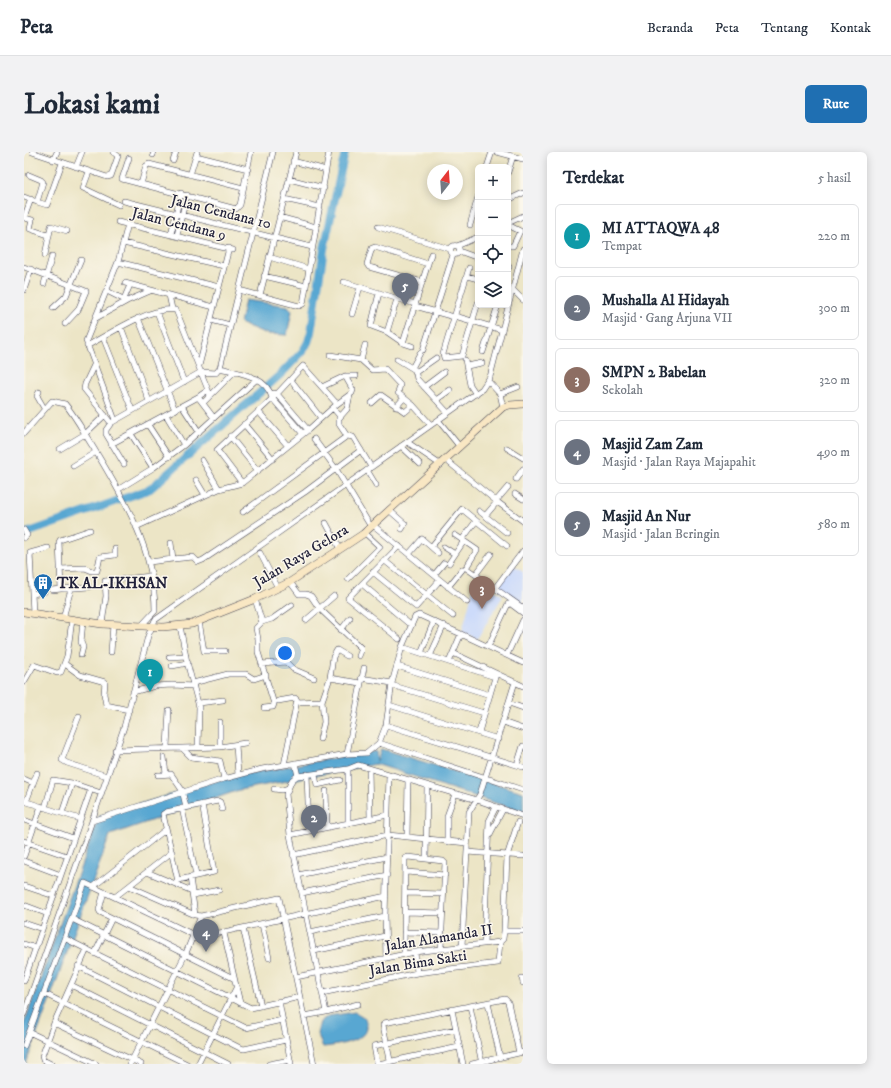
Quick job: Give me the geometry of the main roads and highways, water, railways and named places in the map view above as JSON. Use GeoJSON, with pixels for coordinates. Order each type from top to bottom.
{"type":"FeatureCollection","features":[{"type":"Feature","properties":{"kind":"water"},"geometry":{"type":"Polygon","coordinates":[[[245,300],[288,306],[292,311],[287,335],[267,334],[240,323],[245,300]]]}},
{"type":"Feature","properties":{"kind":"water"},"geometry":{"type":"Polygon","coordinates":[[[381,749],[523,792],[523,812],[376,764],[239,790],[110,835],[26,1064],[24,1064],[24,1024],[99,816],[233,776],[376,751],[377,762],[381,749]]]}},
{"type":"Feature","properties":{"kind":"water"},"geometry":{"type":"Polygon","coordinates":[[[355,1012],[365,1018],[367,1027],[365,1032],[355,1040],[334,1046],[323,1047],[317,1034],[320,1022],[328,1016],[355,1012]]]}},
{"type":"Feature","properties":{"kind":"waterway"},"geometry":{"type":"LineString","coordinates":[[24,534],[150,489],[281,374],[303,351],[311,332],[324,249],[345,152]]}},
{"type":"Feature","properties":{"kind":"place","name":"Masjid An Nur"},"geometry":{"type":"Point","coordinates":[405,306]}},
{"type":"Feature","properties":{"kind":"place","name":"TK AL-IKHSAN"},"geometry":{"type":"Point","coordinates":[43,600]}},
{"type":"Feature","properties":{"kind":"place","name":"SMPN 2 Babelan"},"geometry":{"type":"Point","coordinates":[482,609]}},
{"type":"Feature","properties":{"kind":"place","name":"MI ATTAQWA 48"},"geometry":{"type":"Point","coordinates":[150,692]}},
{"type":"Feature","properties":{"kind":"place","name":"Mushalla Al Hidayah"},"geometry":{"type":"Point","coordinates":[314,838]}},
{"type":"Feature","properties":{"kind":"place","name":"Masjid Zam Zam"},"geometry":{"type":"Point","coordinates":[206,952]}}]}
